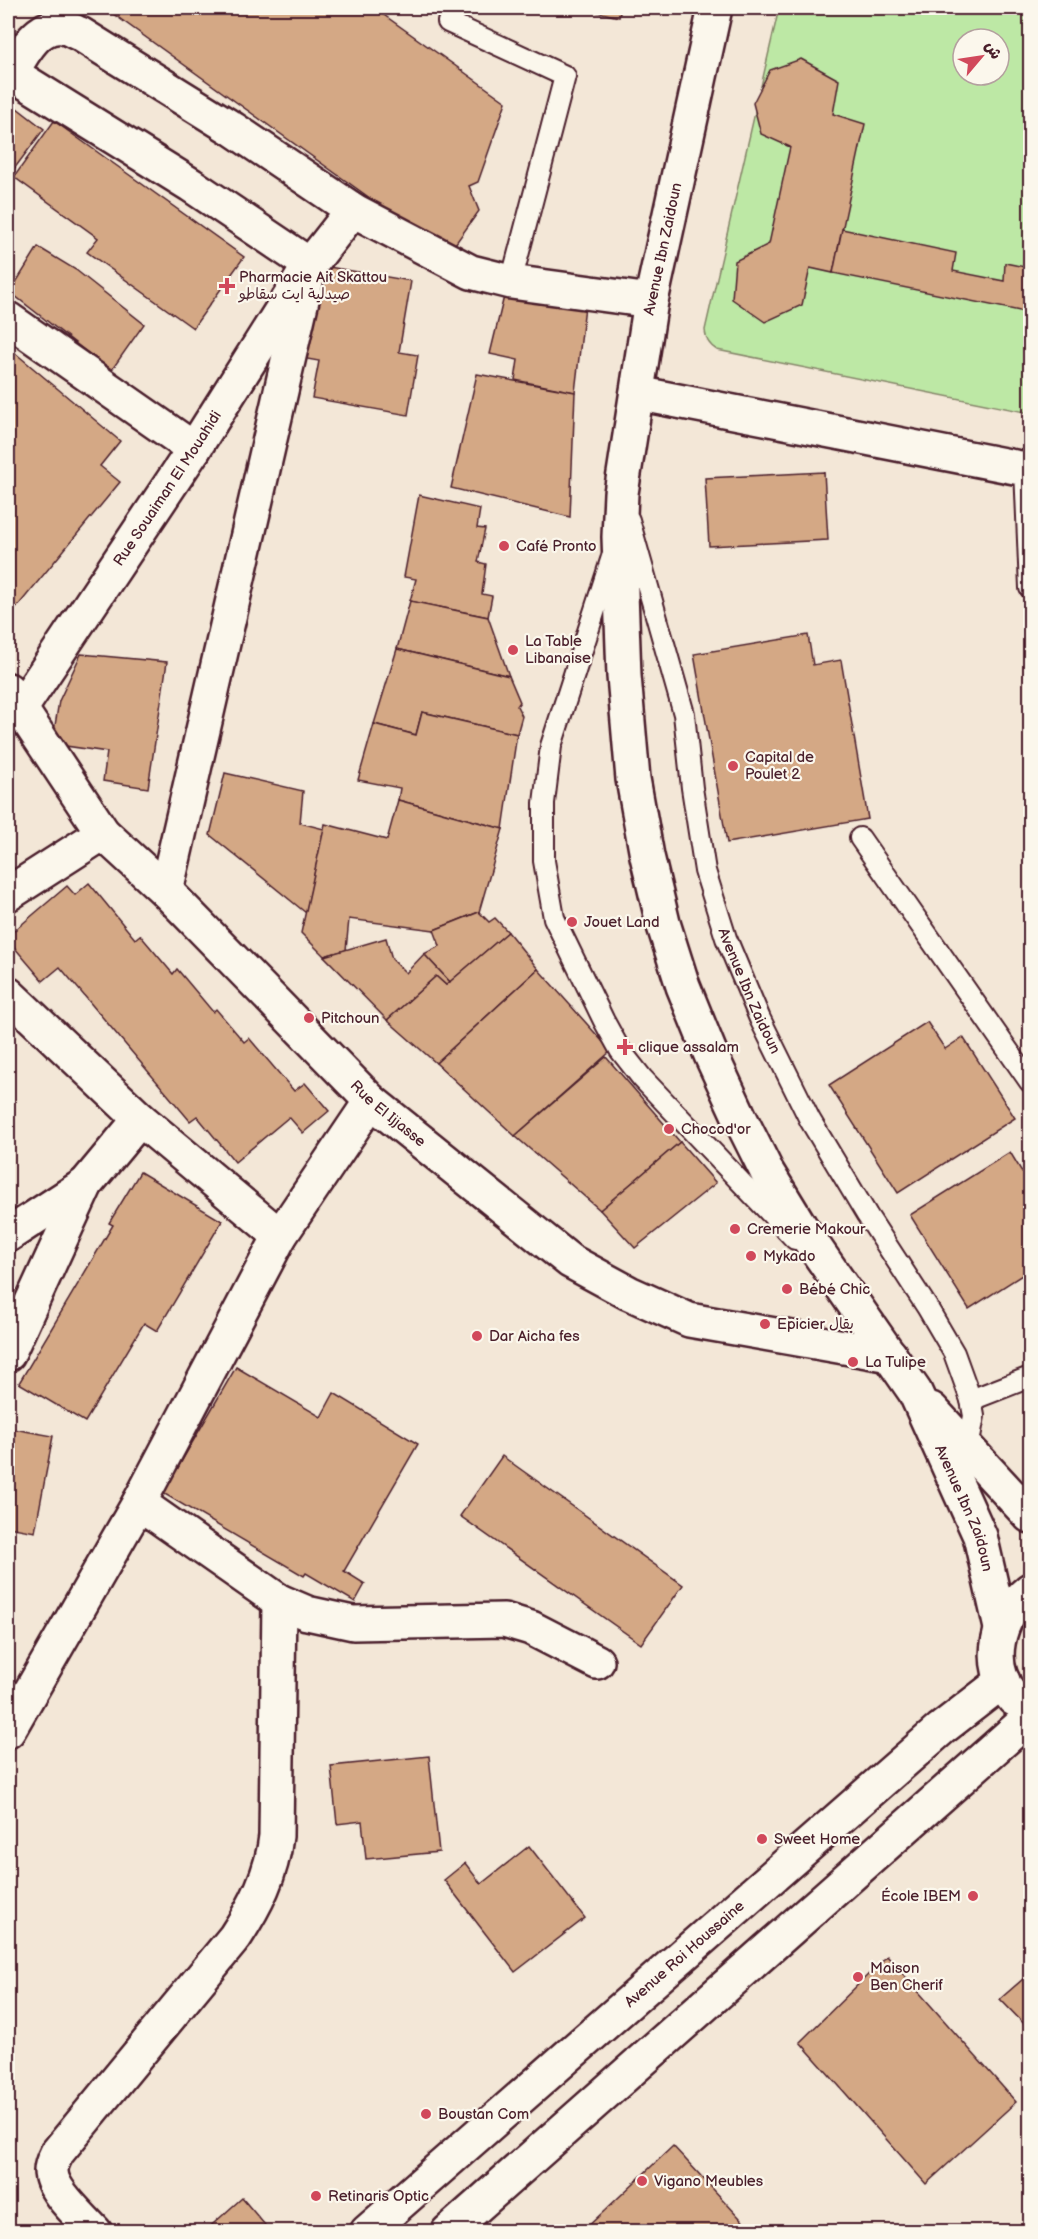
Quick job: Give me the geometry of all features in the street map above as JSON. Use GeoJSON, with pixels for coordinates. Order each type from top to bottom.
{"type":"FeatureCollection","features":[{"type":"Feature","properties":{"kind":"street","name":"Avenue Ibn Zaidoun"},"geometry":{"type":"LineString","coordinates":[[716,8],[651,301],[621,493],[619,537],[624,675],[633,779],[647,856],[663,923],[683,986],[711,1055],[767,1172],[841,1287],[915,1392],[980,1536],[1001,1628]]}},
{"type":"Feature","properties":{"kind":"street"},"geometry":{"type":"LineString","coordinates":[[166,891],[310,265],[191,185],[9,76],[27,45],[46,30],[62,26],[80,34],[233,129],[353,210],[471,272],[511,282],[651,301]]}},
{"type":"Feature","properties":{"kind":"street","name":"Rue Souaiman El Mouahidi"},"geometry":{"type":"LineString","coordinates":[[14,699],[194,449],[310,265],[353,210]]}},
{"type":"Feature","properties":{"kind":"street"},"geometry":{"type":"LineString","coordinates":[[8,320],[194,449]]}},
{"type":"Feature","properties":{"kind":"street"},"geometry":{"type":"LineString","coordinates":[[637,393],[1028,470]]}},
{"type":"Feature","properties":{"kind":"street","name":"Rue El Ijjasse"},"geometry":{"type":"LineString","coordinates":[[14,699],[103,834],[166,891],[371,1101],[570,1261],[629,1293],[689,1320],[891,1355]]}},
{"type":"Feature","properties":{"kind":"street"},"geometry":{"type":"LineString","coordinates":[[8,894],[103,834]]}},
{"type":"Feature","properties":{"kind":"street"},"geometry":{"type":"LineString","coordinates":[[8,994],[140,1119],[280,1236]]}},
{"type":"Feature","properties":{"kind":"street"},"geometry":{"type":"LineString","coordinates":[[8,1731],[139,1503],[280,1236],[371,1101]]}},
{"type":"Feature","properties":{"kind":"street"},"geometry":{"type":"LineString","coordinates":[[8,1354],[86,1184],[140,1119]]}},
{"type":"Feature","properties":{"kind":"street"},"geometry":{"type":"LineString","coordinates":[[8,1235],[86,1184]]}},
{"type":"Feature","properties":{"kind":"street","name":"Avenue Ibn Zaidoun"},"geometry":{"type":"LineString","coordinates":[[915,1392],[1030,1516]]}},
{"type":"Feature","properties":{"kind":"street"},"geometry":{"type":"LineString","coordinates":[[139,1503],[279,1601],[307,1613],[353,1623],[504,1620],[531,1628],[597,1662]]}},
{"type":"Feature","properties":{"kind":"street"},"geometry":{"type":"LineString","coordinates":[[448,2232],[1030,1716],[1005,1690],[997,1660],[1001,1628],[1010,1611],[1030,1590]]}},
{"type":"Feature","properties":{"kind":"street"},"geometry":{"type":"LineString","coordinates":[[95,2232],[57,2189],[51,2174],[57,2153],[221,1956],[248,1918],[266,1884],[276,1836],[279,1601]]}},
{"type":"Feature","properties":{"kind":"street","name":"Avenue Roi Houssaine"},"geometry":{"type":"LineString","coordinates":[[368,2232],[923,1745],[1003,1681]]}},
{"type":"Feature","properties":{"kind":"lane"},"geometry":{"type":"LineString","coordinates":[[453,8],[448,22],[565,76],[511,282]]}},
{"type":"Feature","properties":{"kind":"lane"},"geometry":{"type":"LineString","coordinates":[[1028,470],[1030,588]]}},
{"type":"Feature","properties":{"kind":"lane","name":"Avenue Ibn Zaidoun"},"geometry":{"type":"LineString","coordinates":[[621,493],[684,714],[692,788],[705,872],[726,938],[760,1019],[810,1120],[954,1353],[971,1400],[974,1416],[968,1447]]}},
{"type":"Feature","properties":{"kind":"lane"},"geometry":{"type":"LineString","coordinates":[[619,537],[551,746],[544,803],[544,861],[554,918],[620,1050],[642,1078],[841,1287]]}},
{"type":"Feature","properties":{"kind":"lane"},"geometry":{"type":"LineString","coordinates":[[860,838],[1030,1082]]}},
{"type":"Feature","properties":{"kind":"lane"},"geometry":{"type":"LineString","coordinates":[[971,1400],[1030,1377]]}},
{"type":"Feature","properties":{"kind":"green space"},"geometry":{"type":"Polygon","coordinates":[[[779,8],[1030,8],[1030,413],[717,350],[706,337],[705,330],[779,8]]]}},
{"type":"Feature","properties":{"kind":"building"},"geometry":{"type":"Polygon","coordinates":[[[105,8],[374,8],[506,102],[478,182],[469,186],[479,211],[448,254],[105,8]]]}},
{"type":"Feature","properties":{"kind":"building"},"geometry":{"type":"Polygon","coordinates":[[[580,8],[621,8],[619,17],[580,8]]]}},
{"type":"Feature","properties":{"kind":"building"},"geometry":{"type":"Polygon","coordinates":[[[801,59],[839,80],[833,114],[865,124],[833,273],[810,268],[802,305],[765,322],[732,299],[735,261],[769,244],[790,147],[761,134],[753,103],[770,70],[801,59]]]}},
{"type":"Feature","properties":{"kind":"building"},"geometry":{"type":"Polygon","coordinates":[[[8,101],[44,129],[8,177],[8,101]]]}},
{"type":"Feature","properties":{"kind":"building"},"geometry":{"type":"Polygon","coordinates":[[[54,121],[244,257],[193,328],[87,252],[98,238],[14,177],[54,121]]]}},
{"type":"Feature","properties":{"kind":"building"},"geometry":{"type":"Polygon","coordinates":[[[842,229],[956,253],[953,271],[1004,281],[1005,263],[1030,268],[1030,313],[833,273],[842,229]]]}},
{"type":"Feature","properties":{"kind":"building"},"geometry":{"type":"Polygon","coordinates":[[[38,247],[76,270],[144,324],[111,371],[10,292],[38,247]]]}},
{"type":"Feature","properties":{"kind":"building"},"geometry":{"type":"Polygon","coordinates":[[[323,266],[411,281],[399,352],[418,355],[408,415],[312,398],[319,361],[307,359],[323,266]]]}},
{"type":"Feature","properties":{"kind":"building"},"geometry":{"type":"Polygon","coordinates":[[[506,288],[585,306],[575,392],[515,380],[518,360],[490,354],[506,288]]]}},
{"type":"Feature","properties":{"kind":"building"},"geometry":{"type":"Polygon","coordinates":[[[8,347],[120,441],[100,466],[120,482],[8,618],[8,347]]]}},
{"type":"Feature","properties":{"kind":"building"},"geometry":{"type":"Polygon","coordinates":[[[477,374],[575,392],[570,517],[451,488],[477,374]]]}},
{"type":"Feature","properties":{"kind":"building"},"geometry":{"type":"Polygon","coordinates":[[[824,472],[828,540],[709,546],[705,478],[824,472]]]}},
{"type":"Feature","properties":{"kind":"building"},"geometry":{"type":"Polygon","coordinates":[[[419,495],[480,509],[477,528],[485,529],[478,562],[486,564],[482,594],[492,596],[488,617],[410,601],[416,579],[404,577],[419,495]]]}},
{"type":"Feature","properties":{"kind":"building"},"geometry":{"type":"Polygon","coordinates":[[[410,601],[488,617],[509,676],[397,649],[410,601]]]}},
{"type":"Feature","properties":{"kind":"building"},"geometry":{"type":"Polygon","coordinates":[[[808,635],[813,665],[841,660],[868,819],[727,843],[694,654],[808,635]]]}},
{"type":"Feature","properties":{"kind":"building"},"geometry":{"type":"Polygon","coordinates":[[[397,649],[509,676],[520,702],[517,706],[522,716],[517,734],[422,712],[416,735],[374,724],[397,649]]]}},
{"type":"Feature","properties":{"kind":"building"},"geometry":{"type":"Polygon","coordinates":[[[81,654],[167,662],[148,788],[103,781],[107,752],[52,744],[59,701],[81,654]]]}},
{"type":"Feature","properties":{"kind":"building"},"geometry":{"type":"Polygon","coordinates":[[[422,712],[517,734],[503,829],[398,800],[400,788],[358,780],[374,724],[416,735],[422,712]]]}},
{"type":"Feature","properties":{"kind":"building"},"geometry":{"type":"Polygon","coordinates":[[[225,773],[303,791],[300,823],[324,829],[306,913],[210,835],[225,773]]]}},
{"type":"Feature","properties":{"kind":"building"},"geometry":{"type":"Polygon","coordinates":[[[398,800],[503,829],[479,912],[434,930],[349,919],[346,950],[324,956],[301,933],[325,824],[387,840],[398,800]]]}},
{"type":"Feature","properties":{"kind":"building"},"geometry":{"type":"Polygon","coordinates":[[[89,883],[135,939],[140,935],[173,974],[177,969],[213,1012],[216,1009],[244,1042],[249,1038],[294,1091],[305,1083],[329,1111],[303,1133],[289,1117],[235,1162],[197,1116],[190,1121],[60,967],[43,981],[8,940],[8,936],[67,886],[75,895],[89,883]]]}},
{"type":"Feature","properties":{"kind":"building"},"geometry":{"type":"Polygon","coordinates":[[[479,912],[489,922],[495,918],[508,932],[450,982],[424,954],[440,946],[434,930],[479,912]]]}},
{"type":"Feature","properties":{"kind":"building"},"geometry":{"type":"Polygon","coordinates":[[[508,932],[538,969],[436,1063],[387,1020],[436,976],[446,985],[508,932]]]}},
{"type":"Feature","properties":{"kind":"building"},"geometry":{"type":"Polygon","coordinates":[[[386,938],[392,959],[406,973],[424,954],[450,982],[446,985],[436,976],[387,1020],[324,956],[386,938]]]}},
{"type":"Feature","properties":{"kind":"building"},"geometry":{"type":"Polygon","coordinates":[[[538,969],[611,1051],[515,1136],[436,1063],[538,969]]]}},
{"type":"Feature","properties":{"kind":"building"},"geometry":{"type":"Polygon","coordinates":[[[927,1022],[945,1049],[963,1037],[1015,1118],[898,1193],[829,1085],[927,1022]]]}},
{"type":"Feature","properties":{"kind":"building"},"geometry":{"type":"Polygon","coordinates":[[[606,1057],[680,1142],[600,1210],[515,1136],[606,1057]]]}},
{"type":"Feature","properties":{"kind":"building"},"geometry":{"type":"Polygon","coordinates":[[[680,1142],[716,1183],[635,1248],[600,1210],[680,1142]]]}},
{"type":"Feature","properties":{"kind":"building"},"geometry":{"type":"Polygon","coordinates":[[[1010,1152],[1022,1172],[1030,1167],[1030,1270],[969,1309],[910,1215],[1010,1152]]]}},
{"type":"Feature","properties":{"kind":"building"},"geometry":{"type":"Polygon","coordinates":[[[140,1172],[222,1221],[157,1331],[144,1323],[85,1422],[19,1383],[113,1225],[109,1223],[140,1172]]]}},
{"type":"Feature","properties":{"kind":"building"},"geometry":{"type":"Polygon","coordinates":[[[236,1367],[321,1417],[334,1393],[418,1444],[344,1571],[365,1584],[355,1602],[306,1573],[304,1576],[163,1493],[236,1367]]]}},
{"type":"Feature","properties":{"kind":"building"},"geometry":{"type":"Polygon","coordinates":[[[8,1428],[53,1436],[35,1532],[8,1527],[8,1428]]]}},
{"type":"Feature","properties":{"kind":"building"},"geometry":{"type":"Polygon","coordinates":[[[502,1456],[683,1585],[641,1644],[460,1516],[502,1456]]]}},
{"type":"Feature","properties":{"kind":"building"},"geometry":{"type":"Polygon","coordinates":[[[429,1756],[439,1852],[366,1859],[362,1821],[337,1824],[331,1766],[429,1756]]]}},
{"type":"Feature","properties":{"kind":"building"},"geometry":{"type":"Polygon","coordinates":[[[529,1846],[585,1918],[515,1972],[444,1880],[465,1863],[481,1884],[529,1846]]]}},
{"type":"Feature","properties":{"kind":"building"},"geometry":{"type":"Polygon","coordinates":[[[887,1956],[1016,2102],[926,2184],[800,2042],[887,1956]]]}},
{"type":"Feature","properties":{"kind":"building"},"geometry":{"type":"Polygon","coordinates":[[[1030,1973],[1030,2030],[1000,1999],[1030,1973]]]}},
{"type":"Feature","properties":{"kind":"building"},"geometry":{"type":"Polygon","coordinates":[[[673,2146],[753,2232],[582,2232],[673,2146]]]}},
{"type":"Feature","properties":{"kind":"building"},"geometry":{"type":"Polygon","coordinates":[[[242,2198],[271,2232],[204,2232],[242,2198]]]}},
{"type":"Feature","properties":{"kind":"place","name":"Pharmacie Ait Skattou صيدلية ايت سقاطو"},"geometry":{"type":"Point","coordinates":[227,286]}},
{"type":"Feature","properties":{"kind":"place","name":"Café Pronto"},"geometry":{"type":"Point","coordinates":[504,546]}},
{"type":"Feature","properties":{"kind":"place","name":"La Table Libanaise"},"geometry":{"type":"Point","coordinates":[513,650]}},
{"type":"Feature","properties":{"kind":"place","name":"Capital de Poulet 2"},"geometry":{"type":"Point","coordinates":[733,766]}},
{"type":"Feature","properties":{"kind":"place","name":"Jouet Land"},"geometry":{"type":"Point","coordinates":[572,922]}},
{"type":"Feature","properties":{"kind":"place","name":"Pitchoun"},"geometry":{"type":"Point","coordinates":[309,1018]}},
{"type":"Feature","properties":{"kind":"place","name":"clique assalam"},"geometry":{"type":"Point","coordinates":[625,1047]}},
{"type":"Feature","properties":{"kind":"place","name":"Chocod'or"},"geometry":{"type":"Point","coordinates":[669,1129]}},
{"type":"Feature","properties":{"kind":"place","name":"Cremerie Makour"},"geometry":{"type":"Point","coordinates":[735,1229]}},
{"type":"Feature","properties":{"kind":"place","name":"Mykado"},"geometry":{"type":"Point","coordinates":[751,1256]}},
{"type":"Feature","properties":{"kind":"place","name":"Bébé Chic"},"geometry":{"type":"Point","coordinates":[787,1289]}},
{"type":"Feature","properties":{"kind":"place","name":"Epicier بقال"},"geometry":{"type":"Point","coordinates":[765,1324]}},
{"type":"Feature","properties":{"kind":"place","name":"Dar Aicha fes"},"geometry":{"type":"Point","coordinates":[477,1336]}},
{"type":"Feature","properties":{"kind":"place","name":"La Tulipe"},"geometry":{"type":"Point","coordinates":[853,1362]}},
{"type":"Feature","properties":{"kind":"place","name":"Sweet Home"},"geometry":{"type":"Point","coordinates":[762,1839]}},
{"type":"Feature","properties":{"kind":"place","name":"École IBEM"},"geometry":{"type":"Point","coordinates":[973,1896]}},
{"type":"Feature","properties":{"kind":"place","name":"Maison Ben Cherif"},"geometry":{"type":"Point","coordinates":[858,1977]}},
{"type":"Feature","properties":{"kind":"place","name":"Boustan Com"},"geometry":{"type":"Point","coordinates":[426,2114]}},
{"type":"Feature","properties":{"kind":"place","name":"Vigano Meubles"},"geometry":{"type":"Point","coordinates":[642,2181]}},
{"type":"Feature","properties":{"kind":"place","name":"Retinaris Optic"},"geometry":{"type":"Point","coordinates":[316,2196]}}]}
